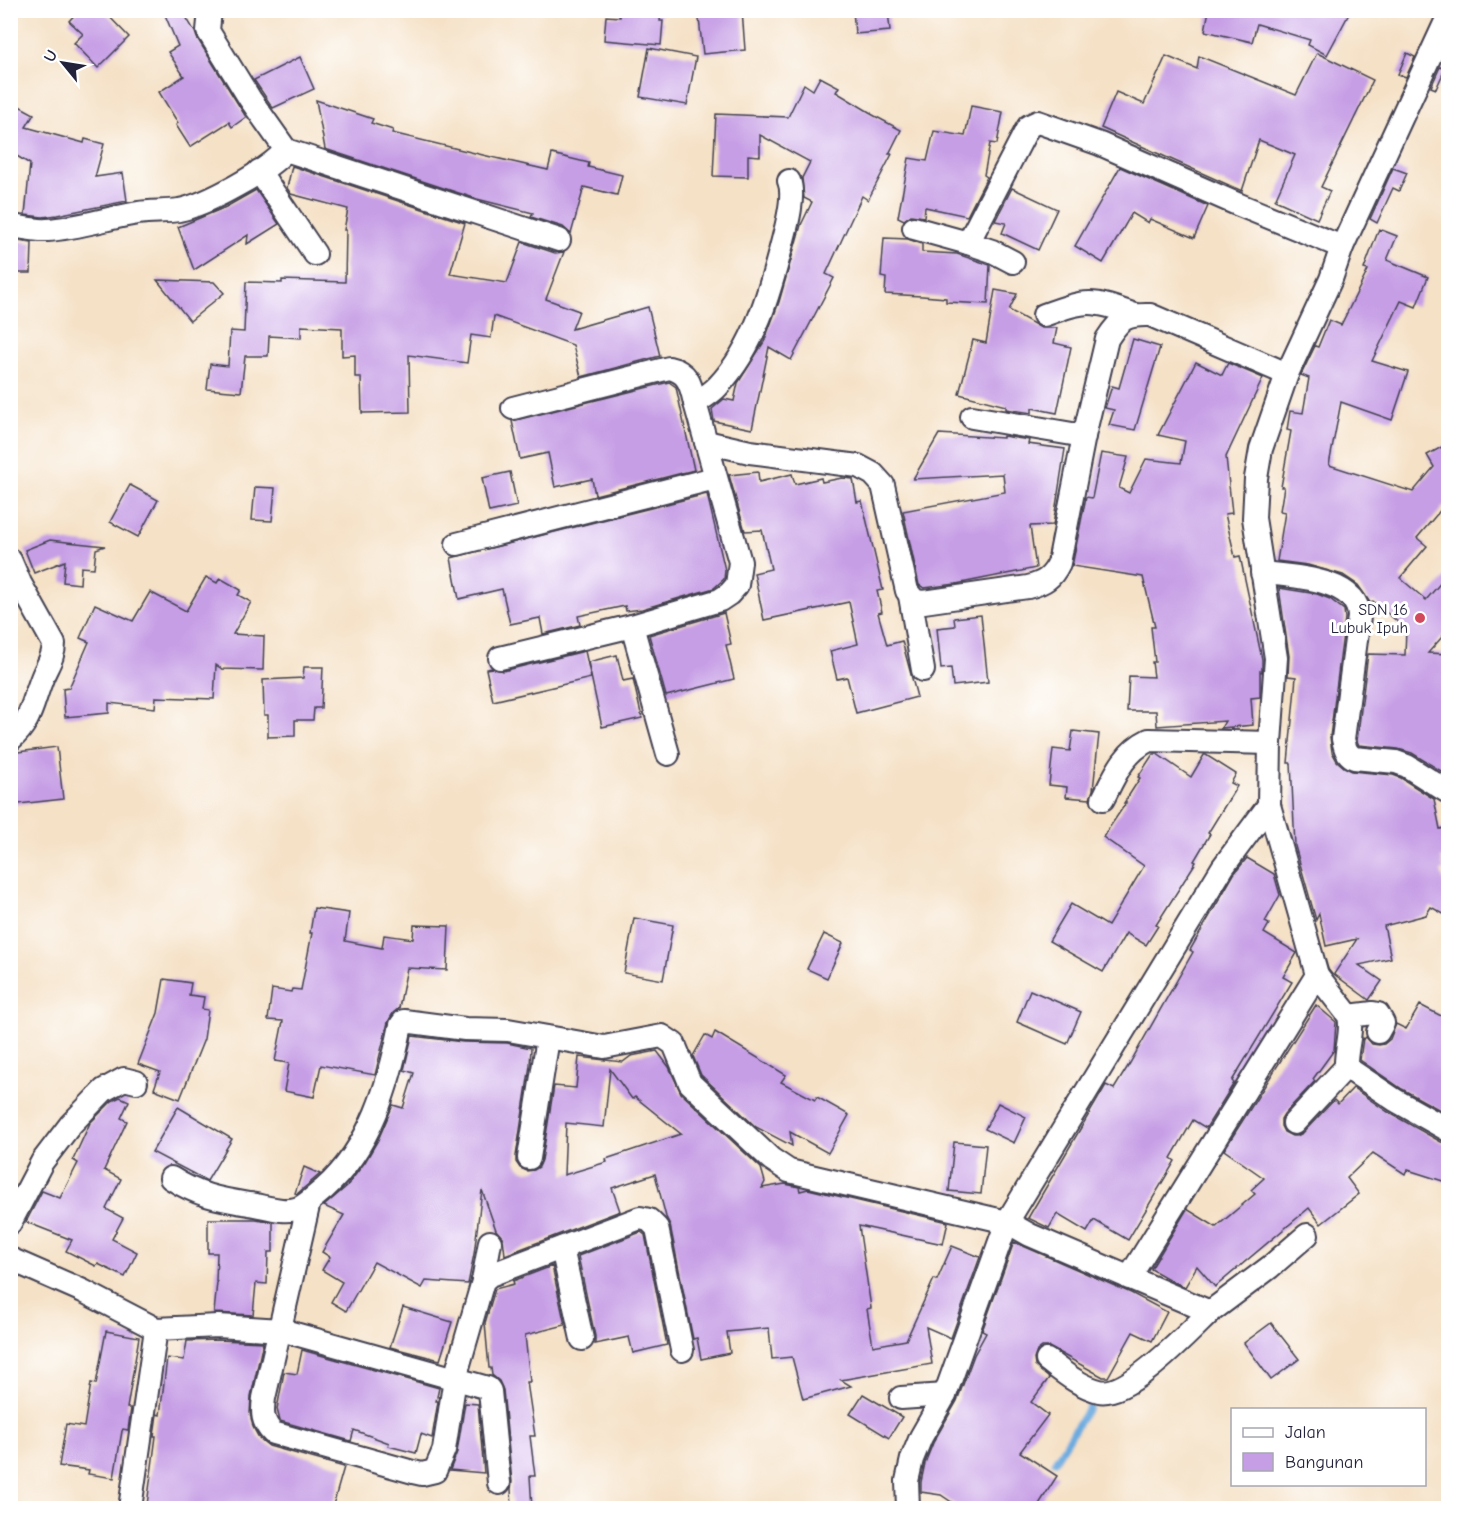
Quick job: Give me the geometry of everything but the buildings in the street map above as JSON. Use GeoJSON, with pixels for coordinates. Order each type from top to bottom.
{"type":"FeatureCollection","features":[{"type":"Feature","properties":{"kind":"street"},"geometry":{"type":"LineString","coordinates":[[210,10],[208,31],[250,99],[286,150],[559,240]]}},
{"type":"Feature","properties":{"kind":"street"},"geometry":{"type":"LineString","coordinates":[[1294,1124],[1346,1067],[1345,1055],[1351,1024],[1349,1016],[1317,975],[1269,805],[1270,743],[1276,658],[1254,518],[1256,478],[1261,449],[1287,374],[1331,279],[1342,247],[1449,17]]}},
{"type":"Feature","properties":{"kind":"street"},"geometry":{"type":"LineString","coordinates":[[968,243],[1026,131],[1029,126],[1038,122],[1100,144],[1342,247]]}},
{"type":"Feature","properties":{"kind":"street"},"geometry":{"type":"LineString","coordinates":[[10,226],[45,230],[88,224],[138,213],[180,210],[205,202],[277,160],[286,150]]}},
{"type":"Feature","properties":{"kind":"street"},"geometry":{"type":"LineString","coordinates":[[259,171],[315,254]]}},
{"type":"Feature","properties":{"kind":"street"},"geometry":{"type":"LineString","coordinates":[[695,403],[717,387],[736,362],[758,323],[775,272],[788,219],[791,187],[789,181]]}},
{"type":"Feature","properties":{"kind":"street"},"geometry":{"type":"LineString","coordinates":[[914,228],[992,250],[1013,262]]}},
{"type":"Feature","properties":{"kind":"street"},"geometry":{"type":"LineString","coordinates":[[1044,315],[1075,304],[1092,302],[1135,315]]}},
{"type":"Feature","properties":{"kind":"street"},"geometry":{"type":"LineString","coordinates":[[910,596],[915,601],[936,601],[1028,587],[1041,584],[1053,576],[1059,563],[1084,436],[1107,339],[1125,318],[1150,315],[1287,374]]}},
{"type":"Feature","properties":{"kind":"street"},"geometry":{"type":"LineString","coordinates":[[500,658],[632,626],[720,600],[737,585],[740,562],[690,381],[683,374],[669,369],[513,408]]}},
{"type":"Feature","properties":{"kind":"street"},"geometry":{"type":"LineString","coordinates":[[972,417],[1084,436]]}},
{"type":"Feature","properties":{"kind":"street"},"geometry":{"type":"LineString","coordinates":[[706,442],[750,452],[858,466],[873,474],[883,485],[910,596],[923,670]]}},
{"type":"Feature","properties":{"kind":"street"},"geometry":{"type":"LineString","coordinates":[[457,544],[715,478]]}},
{"type":"Feature","properties":{"kind":"street"},"geometry":{"type":"LineString","coordinates":[[10,560],[20,583],[54,644],[54,653],[40,683],[31,714],[10,740]]}},
{"type":"Feature","properties":{"kind":"street"},"geometry":{"type":"LineString","coordinates":[[1263,573],[1299,577],[1337,586],[1354,599],[1359,617],[1343,739],[1345,748],[1354,758],[1396,762],[1407,766],[1449,792]]}},
{"type":"Feature","properties":{"kind":"street"},"geometry":{"type":"LineString","coordinates":[[632,626],[668,754]]}},
{"type":"Feature","properties":{"kind":"street"},"geometry":{"type":"LineString","coordinates":[[1102,799],[1126,756],[1137,746],[1149,740],[1270,743]]}},
{"type":"Feature","properties":{"kind":"street"},"geometry":{"type":"LineString","coordinates":[[908,1509],[907,1481],[912,1459],[921,1437],[945,1395],[1007,1222],[1223,867],[1269,805]]}},
{"type":"Feature","properties":{"kind":"street"},"geometry":{"type":"LineString","coordinates":[[1129,1278],[1317,975]]}},
{"type":"Feature","properties":{"kind":"street"},"geometry":{"type":"LineString","coordinates":[[1349,1016],[1378,1014],[1383,1023],[1378,1032]]}},
{"type":"Feature","properties":{"kind":"street"},"geometry":{"type":"LineString","coordinates":[[171,1178],[207,1196],[230,1201],[284,1210],[298,1209],[309,1202],[339,1176],[356,1152],[369,1127],[390,1073],[402,1022],[465,1029],[508,1030],[604,1047],[662,1036],[674,1044],[690,1083],[771,1159],[789,1171],[1007,1222],[1029,1235],[1210,1312]]}},
{"type":"Feature","properties":{"kind":"street"},"geometry":{"type":"LineString","coordinates":[[529,1158],[549,1038]]}},
{"type":"Feature","properties":{"kind":"street"},"geometry":{"type":"LineString","coordinates":[[1346,1067],[1395,1100],[1449,1130]]}},
{"type":"Feature","properties":{"kind":"street"},"geometry":{"type":"LineString","coordinates":[[10,1223],[42,1162],[71,1124],[104,1090],[124,1079],[136,1082]]}},
{"type":"Feature","properties":{"kind":"street"},"geometry":{"type":"LineString","coordinates":[[309,1202],[264,1398],[262,1415],[267,1427],[273,1433],[423,1474],[435,1471],[444,1450],[455,1378],[483,1281],[490,1242]]}},
{"type":"Feature","properties":{"kind":"street"},"geometry":{"type":"LineString","coordinates":[[483,1281],[490,1275],[640,1218],[654,1223],[657,1228],[682,1350]]}},
{"type":"Feature","properties":{"kind":"street"},"geometry":{"type":"LineString","coordinates":[[1047,1360],[1071,1378],[1100,1392],[1117,1390],[1147,1371],[1210,1312],[1270,1267],[1307,1235]]}},
{"type":"Feature","properties":{"kind":"street"},"geometry":{"type":"LineString","coordinates":[[562,1248],[582,1339]]}},
{"type":"Feature","properties":{"kind":"street"},"geometry":{"type":"LineString","coordinates":[[10,1259],[83,1291],[156,1329],[218,1326],[281,1330],[484,1387],[490,1391],[499,1483]]}},
{"type":"Feature","properties":{"kind":"street"},"geometry":{"type":"LineString","coordinates":[[130,1509],[156,1329]]}},
{"type":"Feature","properties":{"kind":"street"},"geometry":{"type":"LineString","coordinates":[[901,1398],[945,1395]]}},
{"type":"Feature","properties":{"kind":"waterway"},"geometry":{"type":"LineString","coordinates":[[1055,1461],[1089,1407]]}},
{"type":"Feature","properties":{"kind":"place","name":"SDN 16 Lubuk Ipuh"},"geometry":{"type":"Point","coordinates":[1420,618]}}]}
